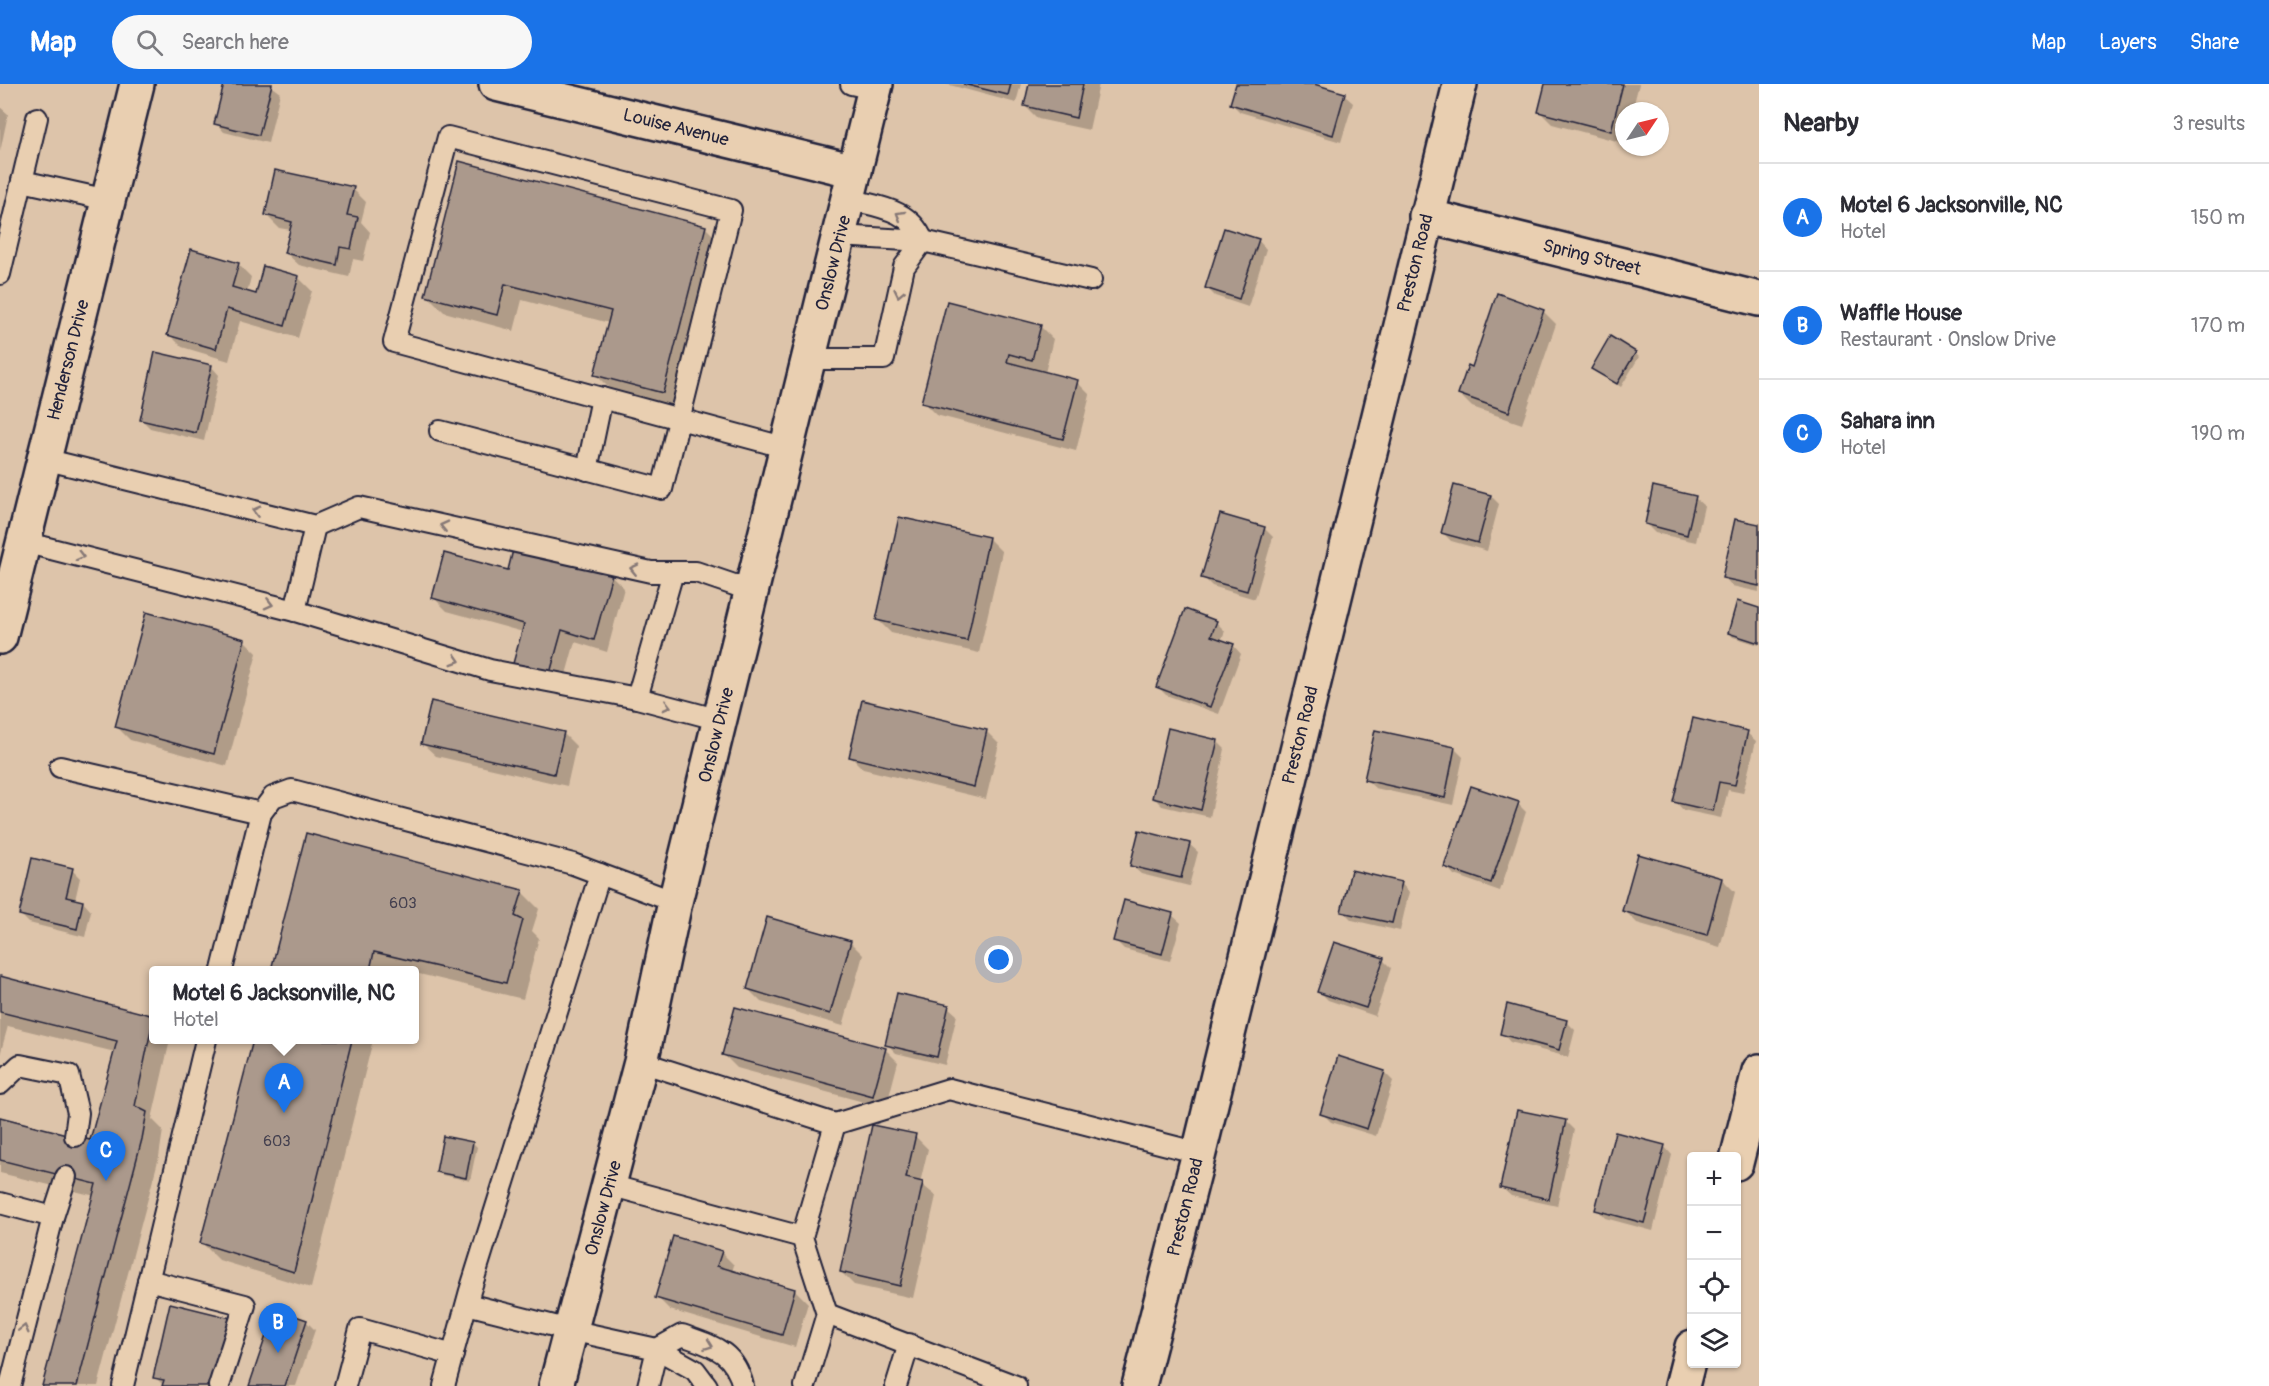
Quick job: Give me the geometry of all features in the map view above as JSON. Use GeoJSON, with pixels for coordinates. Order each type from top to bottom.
{"type":"FeatureCollection","features":[{"type":"Feature","properties":{"kind":"street","name":"Henderson Drive"},"geometry":{"type":"LineString","coordinates":[[0,637],[7,579],[24,542],[137,84]]}},
{"type":"Feature","properties":{"kind":"street","name":"Louise Avenue"},"geometry":{"type":"LineString","coordinates":[[496,84],[852,185]]}},
{"type":"Feature","properties":{"kind":"street","name":"Preston Road"},"geometry":{"type":"LineString","coordinates":[[1139,1386],[1199,1153],[1460,84]]}},
{"type":"Feature","properties":{"kind":"street","name":"Onslow Drive"},"geometry":{"type":"LineString","coordinates":[[556,1386],[641,1062],[675,902],[852,185],[867,86]]}},
{"type":"Feature","properties":{"kind":"street","name":"Spring Street"},"geometry":{"type":"LineString","coordinates":[[1426,216],[1759,299]]}},
{"type":"Feature","properties":{"kind":"street"},"geometry":{"type":"LineString","coordinates":[[1740,1152],[1759,1071]]}},
{"type":"Feature","properties":{"kind":"street"},"geometry":{"type":"LineString","coordinates":[[1682,1386],[1687,1366]]}},
{"type":"Feature","properties":{"kind":"lane"},"geometry":{"type":"LineString","coordinates":[[0,274],[37,118]]}},
{"type":"Feature","properties":{"kind":"lane"},"geometry":{"type":"LineString","coordinates":[[440,431],[662,489],[680,419],[731,210],[448,137],[394,342],[680,419],[787,448]]}},
{"type":"Feature","properties":{"kind":"lane"},"geometry":{"type":"LineString","coordinates":[[22,181],[108,200]]}},
{"type":"Feature","properties":{"kind":"lane"},"geometry":{"type":"LineString","coordinates":[[852,185],[917,225],[923,241]]}},
{"type":"Feature","properties":{"kind":"lane"},"geometry":{"type":"LineString","coordinates":[[839,236],[923,241],[1091,280]]}},
{"type":"Feature","properties":{"kind":"lane"},"geometry":{"type":"LineString","coordinates":[[809,359],[884,359],[904,267],[923,241]]}},
{"type":"Feature","properties":{"kind":"lane"},"geometry":{"type":"LineString","coordinates":[[587,470],[602,398]]}},
{"type":"Feature","properties":{"kind":"lane"},"geometry":{"type":"LineString","coordinates":[[44,459],[315,526],[359,507],[651,572],[696,573],[752,591]]}},
{"type":"Feature","properties":{"kind":"lane"},"geometry":{"type":"LineString","coordinates":[[296,611],[315,526]]}},
{"type":"Feature","properties":{"kind":"lane"},"geometry":{"type":"LineString","coordinates":[[24,542],[296,611],[490,670],[637,698],[720,720]]}},
{"type":"Feature","properties":{"kind":"lane"},"geometry":{"type":"LineString","coordinates":[[637,698],[673,572]]}},
{"type":"Feature","properties":{"kind":"lane"},"geometry":{"type":"LineString","coordinates":[[60,766],[261,813]]}},
{"type":"Feature","properties":{"kind":"lane"},"geometry":{"type":"LineString","coordinates":[[223,966],[261,813],[273,797],[292,790],[468,834],[600,874],[675,902]]}},
{"type":"Feature","properties":{"kind":"lane"},"geometry":{"type":"LineString","coordinates":[[444,1386],[467,1304],[600,874]]}},
{"type":"Feature","properties":{"kind":"lane"},"geometry":{"type":"LineString","coordinates":[[123,1386],[205,1044]]}},
{"type":"Feature","properties":{"kind":"lane"},"geometry":{"type":"LineString","coordinates":[[641,1062],[835,1124],[949,1089],[1199,1153]]}},
{"type":"Feature","properties":{"kind":"lane"},"geometry":{"type":"LineString","coordinates":[[0,1084],[20,1065],[69,1076],[78,1113],[75,1136]]}},
{"type":"Feature","properties":{"kind":"lane"},"geometry":{"type":"LineString","coordinates":[[804,1386],[826,1314],[802,1237],[835,1124]]}},
{"type":"Feature","properties":{"kind":"lane"},"geometry":{"type":"LineString","coordinates":[[10,1386],[52,1217],[66,1176]]}},
{"type":"Feature","properties":{"kind":"lane"},"geometry":{"type":"LineString","coordinates":[[609,1185],[802,1237]]}},
{"type":"Feature","properties":{"kind":"lane"},"geometry":{"type":"LineString","coordinates":[[0,1203],[52,1217]]}},
{"type":"Feature","properties":{"kind":"lane"},"geometry":{"type":"LineString","coordinates":[[148,1280],[245,1305],[219,1386]]}},
{"type":"Feature","properties":{"kind":"lane"},"geometry":{"type":"LineString","coordinates":[[467,1304],[657,1349],[695,1370],[707,1386]]}},
{"type":"Feature","properties":{"kind":"lane"},"geometry":{"type":"LineString","coordinates":[[826,1314],[1016,1386]]}},
{"type":"Feature","properties":{"kind":"lane"},"geometry":{"type":"LineString","coordinates":[[345,1386],[360,1329],[453,1355]]}},
{"type":"Feature","properties":{"kind":"lane"},"geometry":{"type":"LineString","coordinates":[[648,1386],[657,1349],[682,1335],[722,1349],[740,1374],[743,1386]]}},
{"type":"Feature","properties":{"kind":"lane"},"geometry":{"type":"LineString","coordinates":[[896,1386],[909,1344]]}},
{"type":"Feature","properties":{"kind":"building"},"geometry":{"type":"Polygon","coordinates":[[[224,84],[272,84],[259,135],[214,124],[224,84]]]}},
{"type":"Feature","properties":{"kind":"building"},"geometry":{"type":"Polygon","coordinates":[[[963,84],[1011,84],[1008,95],[963,84]]]}},
{"type":"Feature","properties":{"kind":"building"},"geometry":{"type":"Polygon","coordinates":[[[1029,84],[1083,84],[1076,118],[1024,106],[1029,84]]]}},
{"type":"Feature","properties":{"kind":"building"},"geometry":{"type":"Polygon","coordinates":[[[1236,84],[1314,84],[1345,93],[1333,135],[1230,104],[1236,84]]]}},
{"type":"Feature","properties":{"kind":"building"},"geometry":{"type":"Polygon","coordinates":[[[1545,84],[1623,84],[1618,102],[1615,102],[1615,115],[1611,131],[1538,112],[1545,84]]]}},
{"type":"Feature","properties":{"kind":"building"},"geometry":{"type":"Polygon","coordinates":[[[459,161],[706,226],[663,393],[594,375],[611,311],[505,284],[497,315],[425,296],[459,161]]]}},
{"type":"Feature","properties":{"kind":"building"},"geometry":{"type":"Polygon","coordinates":[[[275,170],[354,187],[347,215],[358,217],[351,249],[340,247],[337,265],[284,253],[292,222],[265,215],[275,170]]]}},
{"type":"Feature","properties":{"kind":"building"},"geometry":{"type":"Polygon","coordinates":[[[1224,228],[1259,239],[1239,299],[1205,288],[1224,228]]]}},
{"type":"Feature","properties":{"kind":"building"},"geometry":{"type":"Polygon","coordinates":[[[191,249],[239,263],[232,287],[256,294],[263,266],[299,276],[285,326],[227,309],[216,349],[167,335],[191,249]]]}},
{"type":"Feature","properties":{"kind":"building"},"geometry":{"type":"Polygon","coordinates":[[[1497,293],[1544,310],[1509,412],[1458,394],[1468,365],[1472,367],[1497,293]]]}},
{"type":"Feature","properties":{"kind":"building"},"geometry":{"type":"Polygon","coordinates":[[[947,301],[1041,325],[1032,360],[1009,354],[1007,362],[1078,380],[1063,439],[921,403],[947,301]]]}},
{"type":"Feature","properties":{"kind":"building"},"geometry":{"type":"Polygon","coordinates":[[[1610,336],[1636,352],[1617,384],[1591,369],[1610,336]]]}},
{"type":"Feature","properties":{"kind":"building"},"geometry":{"type":"Polygon","coordinates":[[[155,352],[212,365],[196,433],[140,420],[155,352]]]}},
{"type":"Feature","properties":{"kind":"building"},"geometry":{"type":"Polygon","coordinates":[[[1454,485],[1491,495],[1478,543],[1441,533],[1454,485]]]}},
{"type":"Feature","properties":{"kind":"building"},"geometry":{"type":"Polygon","coordinates":[[[1653,486],[1696,496],[1687,535],[1645,524],[1653,486]]]}},
{"type":"Feature","properties":{"kind":"building"},"geometry":{"type":"Polygon","coordinates":[[[1220,514],[1265,527],[1247,591],[1201,578],[1220,514]]]}},
{"type":"Feature","properties":{"kind":"building"},"geometry":{"type":"Polygon","coordinates":[[[899,517],[989,537],[967,641],[876,620],[899,517]]]}},
{"type":"Feature","properties":{"kind":"building"},"geometry":{"type":"Polygon","coordinates":[[[1735,519],[1759,524],[1759,586],[1722,578],[1735,519]]]}},
{"type":"Feature","properties":{"kind":"building"},"geometry":{"type":"Polygon","coordinates":[[[514,546],[612,574],[594,640],[562,630],[549,677],[512,667],[524,624],[432,598],[444,553],[508,570],[514,546]]]}},
{"type":"Feature","properties":{"kind":"building"},"geometry":{"type":"Polygon","coordinates":[[[1737,601],[1759,608],[1759,643],[1728,633],[1737,601]]]}},
{"type":"Feature","properties":{"kind":"building"},"geometry":{"type":"Polygon","coordinates":[[[1185,609],[1217,621],[1211,636],[1234,644],[1210,707],[1156,687],[1185,609]]]}},
{"type":"Feature","properties":{"kind":"building"},"geometry":{"type":"Polygon","coordinates":[[[146,612],[245,639],[214,754],[115,727],[146,612]]]}},
{"type":"Feature","properties":{"kind":"building"},"geometry":{"type":"Polygon","coordinates":[[[862,700],[987,730],[974,787],[849,757],[862,700]]]}},
{"type":"Feature","properties":{"kind":"building"},"geometry":{"type":"Polygon","coordinates":[[[431,701],[564,732],[554,774],[421,744],[431,701]]]}},
{"type":"Feature","properties":{"kind":"building"},"geometry":{"type":"Polygon","coordinates":[[[1693,718],[1748,731],[1735,785],[1719,782],[1713,811],[1673,802],[1693,718]]]}},
{"type":"Feature","properties":{"kind":"building"},"geometry":{"type":"Polygon","coordinates":[[[1168,728],[1218,740],[1201,810],[1152,798],[1168,728]]]}},
{"type":"Feature","properties":{"kind":"building"},"geometry":{"type":"Polygon","coordinates":[[[1375,730],[1455,747],[1445,798],[1364,780],[1375,730]]]}},
{"type":"Feature","properties":{"kind":"building"},"geometry":{"type":"Polygon","coordinates":[[[1471,786],[1519,802],[1491,883],[1444,867],[1471,786]]]}},
{"type":"Feature","properties":{"kind":"building"},"geometry":{"type":"Polygon","coordinates":[[[1139,830],[1190,843],[1181,878],[1130,866],[1139,830]]]}},
{"type":"Feature","properties":{"kind":"building"},"geometry":{"type":"Polygon","coordinates":[[[306,833],[523,890],[515,916],[523,920],[506,983],[374,952],[371,966],[272,966],[306,833]]]}},
{"type":"Feature","properties":{"kind":"building"},"geometry":{"type":"Polygon","coordinates":[[[1638,854],[1722,878],[1707,935],[1622,911],[1638,854]]]}},
{"type":"Feature","properties":{"kind":"building"},"geometry":{"type":"Polygon","coordinates":[[[32,858],[73,868],[66,897],[83,901],[77,929],[19,915],[32,858]]]}},
{"type":"Feature","properties":{"kind":"building"},"geometry":{"type":"Polygon","coordinates":[[[1351,870],[1402,882],[1392,923],[1341,912],[1351,870]]]}},
{"type":"Feature","properties":{"kind":"building"},"geometry":{"type":"Polygon","coordinates":[[[1124,900],[1173,913],[1162,954],[1113,941],[1124,900]]]}},
{"type":"Feature","properties":{"kind":"building"},"geometry":{"type":"Polygon","coordinates":[[[767,917],[851,941],[830,1014],[747,989],[767,917]]]}},
{"type":"Feature","properties":{"kind":"building"},"geometry":{"type":"Polygon","coordinates":[[[1334,942],[1384,958],[1366,1008],[1317,992],[1334,942]]]}},
{"type":"Feature","properties":{"kind":"building"},"geometry":{"type":"Polygon","coordinates":[[[0,976],[149,1015],[149,1040],[135,1106],[147,1112],[142,1139],[77,1386],[42,1386],[96,1184],[0,1160],[0,1117],[90,1140],[117,1041],[0,1012],[0,976]]]}},
{"type":"Feature","properties":{"kind":"building"},"geometry":{"type":"Polygon","coordinates":[[[897,993],[949,1005],[937,1057],[885,1045],[897,993]]]}},
{"type":"Feature","properties":{"kind":"building"},"geometry":{"type":"Polygon","coordinates":[[[1507,1004],[1567,1020],[1559,1050],[1500,1034],[1507,1004]]]}},
{"type":"Feature","properties":{"kind":"building"},"geometry":{"type":"Polygon","coordinates":[[[735,1007],[886,1048],[873,1096],[722,1055],[735,1007]]]}},
{"type":"Feature","properties":{"kind":"building"},"geometry":{"type":"Polygon","coordinates":[[[252,1044],[351,1044],[294,1272],[200,1243],[252,1044]]]}},
{"type":"Feature","properties":{"kind":"building"},"geometry":{"type":"Polygon","coordinates":[[[1338,1056],[1385,1071],[1367,1129],[1320,1114],[1338,1056]]]}},
{"type":"Feature","properties":{"kind":"building"},"geometry":{"type":"Polygon","coordinates":[[[1517,1110],[1566,1120],[1549,1199],[1500,1188],[1517,1110]]]}},
{"type":"Feature","properties":{"kind":"building"},"geometry":{"type":"Polygon","coordinates":[[[872,1125],[916,1134],[906,1178],[923,1182],[900,1286],[840,1272],[872,1125]]]}},
{"type":"Feature","properties":{"kind":"building"},"geometry":{"type":"Polygon","coordinates":[[[1615,1132],[1665,1145],[1644,1223],[1595,1210],[1615,1132]]]}},
{"type":"Feature","properties":{"kind":"building"},"geometry":{"type":"Polygon","coordinates":[[[443,1136],[473,1142],[466,1178],[436,1172],[443,1136]]]}},
{"type":"Feature","properties":{"kind":"building"},"geometry":{"type":"Polygon","coordinates":[[[673,1236],[722,1251],[717,1266],[795,1289],[782,1335],[655,1298],[673,1236]]]}},
{"type":"Feature","properties":{"kind":"building"},"geometry":{"type":"Polygon","coordinates":[[[170,1303],[231,1318],[215,1386],[162,1386],[164,1380],[153,1378],[170,1303]]]}},
{"type":"Feature","properties":{"kind":"building"},"geometry":{"type":"Polygon","coordinates":[[[275,1309],[307,1320],[285,1386],[249,1386],[275,1309]]]}},
{"type":"Feature","properties":{"kind":"place","name":"Motel 6 Jacksonville, NC"},"geometry":{"type":"Point","coordinates":[284,1113]}},
{"type":"Feature","properties":{"kind":"place","name":"Sahara inn"},"geometry":{"type":"Point","coordinates":[106,1181]}},
{"type":"Feature","properties":{"kind":"place","name":"Waffle House"},"geometry":{"type":"Point","coordinates":[278,1353]}}]}
